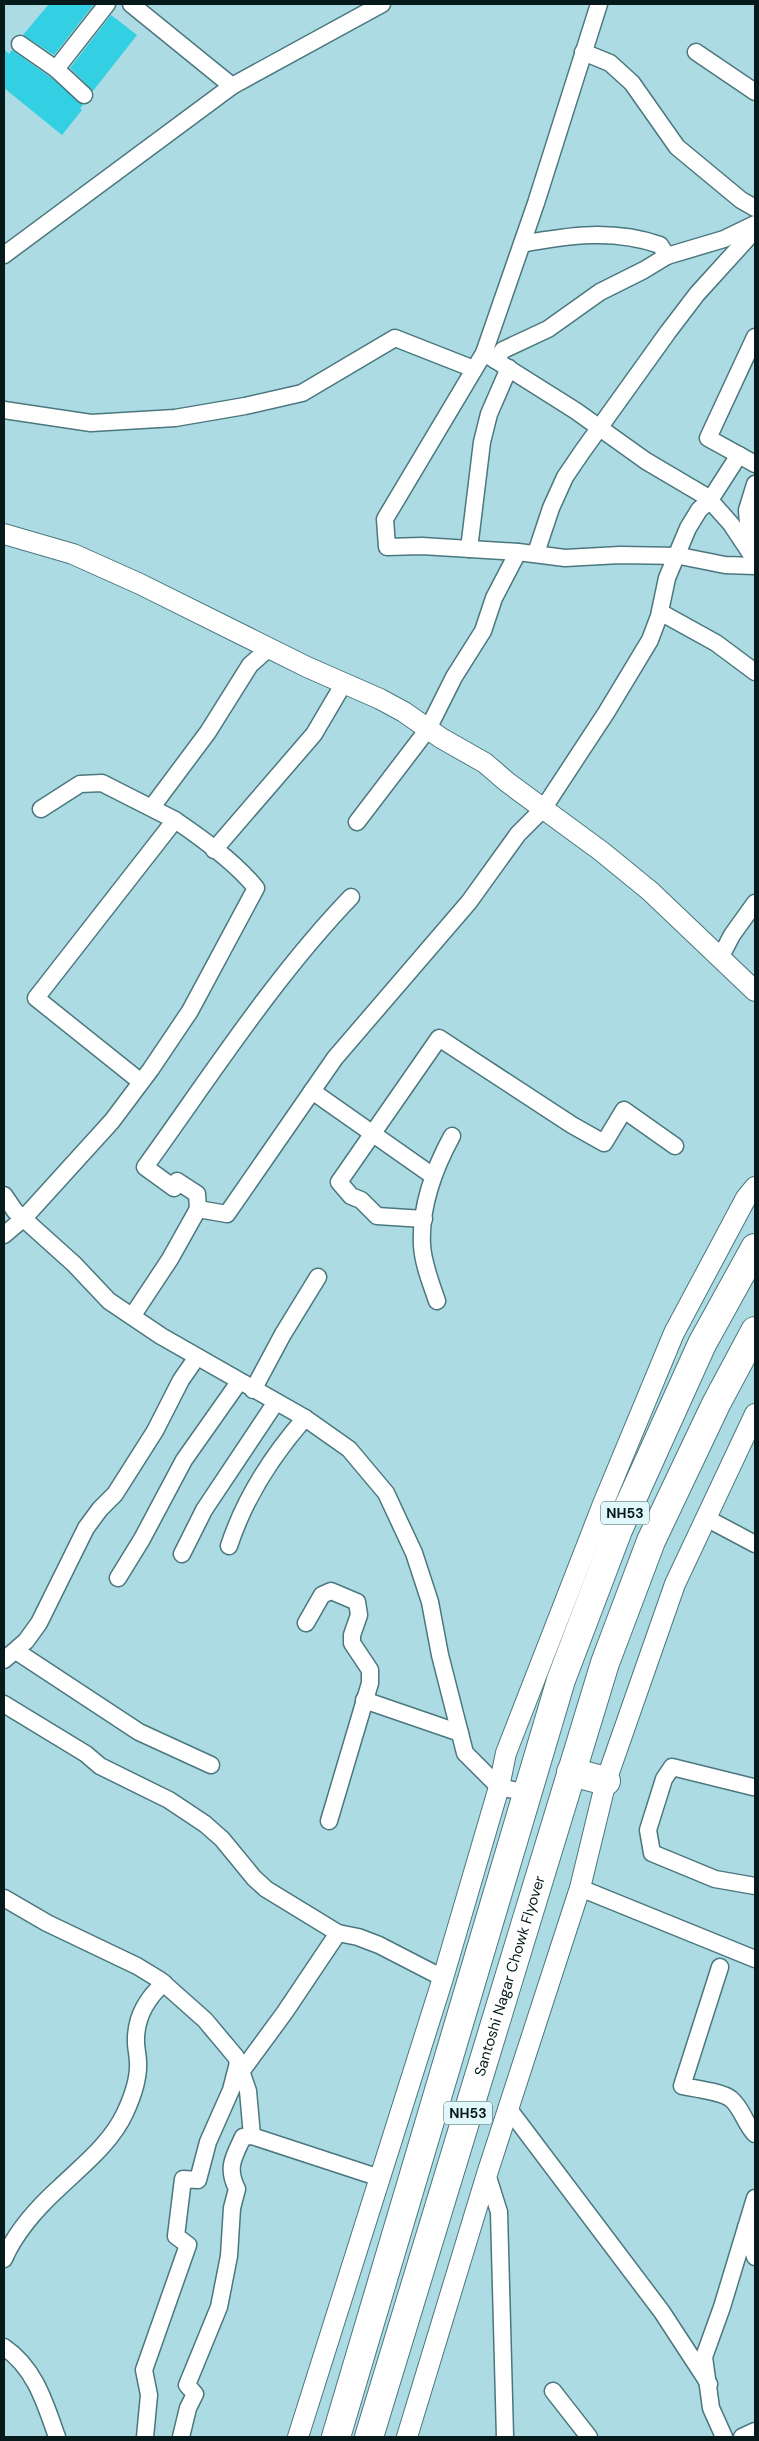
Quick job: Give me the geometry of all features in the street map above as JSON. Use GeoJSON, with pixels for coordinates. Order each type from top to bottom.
{"type":"FeatureCollection","features":[{"type":"Feature","properties":{"kind":"highway","name":"NH53"},"geometry":{"type":"LineString","coordinates":[[336,2437],[562,1680],[618,1530],[702,1344],[755,1248]]}},
{"type":"Feature","properties":{"kind":"highway","name":"NH53"},"geometry":{"type":"LineString","coordinates":[[571,1772],[605,1663],[651,1541],[716,1404],[755,1331]]}},
{"type":"Feature","properties":{"kind":"highway"},"geometry":{"type":"LineString","coordinates":[[571,1772],[606,1781]]}},
{"type":"Feature","properties":{"kind":"highway","name":"Santoshi Nagar Chowk Flyover"},"geometry":{"type":"LineString","coordinates":[[368,2437],[571,1772]]}},
{"type":"Feature","properties":{"kind":"street"},"geometry":{"type":"LineString","coordinates":[[56,69],[107,4]]}},
{"type":"Feature","properties":{"kind":"street"},"geometry":{"type":"LineString","coordinates":[[131,4],[232,86]]}},
{"type":"Feature","properties":{"kind":"street"},"geometry":{"type":"LineString","coordinates":[[4,254],[232,86],[382,4]]}},
{"type":"Feature","properties":{"kind":"street"},"geometry":{"type":"LineString","coordinates":[[469,549],[482,442],[489,414],[496,360],[522,244],[599,4]]}},
{"type":"Feature","properties":{"kind":"street"},"geometry":{"type":"LineString","coordinates":[[20,44],[56,69],[84,95]]}},
{"type":"Feature","properties":{"kind":"street"},"geometry":{"type":"LineString","coordinates":[[583,52],[610,63],[632,83],[677,147],[741,200],[755,208]]}},
{"type":"Feature","properties":{"kind":"street"},"geometry":{"type":"LineString","coordinates":[[696,52],[755,92]]}},
{"type":"Feature","properties":{"kind":"street"},"geometry":{"type":"LineString","coordinates":[[753,560],[725,565],[675,556],[565,558],[536,553],[387,547],[385,519],[474,369],[496,360],[503,350],[548,329],[600,292],[667,256],[724,239],[755,224]]}},
{"type":"Feature","properties":{"kind":"street"},"geometry":{"type":"LineString","coordinates":[[536,553],[551,508],[565,478],[674,324],[755,230]]}},
{"type":"Feature","properties":{"kind":"street"},"geometry":{"type":"LineString","coordinates":[[522,244],[569,235],[598,234],[645,240],[660,245],[667,256]]}},
{"type":"Feature","properties":{"kind":"street"},"geometry":{"type":"LineString","coordinates":[[755,337],[708,438],[755,464]]}},
{"type":"Feature","properties":{"kind":"street"},"geometry":{"type":"LineString","coordinates":[[4,410],[91,423],[174,418],[245,406],[302,393],[395,338],[474,369]]}},
{"type":"Feature","properties":{"kind":"street"},"geometry":{"type":"LineString","coordinates":[[496,360],[600,428],[646,461],[669,473],[710,500],[731,524],[753,560]]}},
{"type":"Feature","properties":{"kind":"street"},"geometry":{"type":"LineString","coordinates":[[198,1210],[227,1214],[312,1091],[360,1028],[469,902],[518,834],[543,809],[606,713],[650,640],[660,612],[667,578],[675,556],[699,510],[710,500],[739,455]]}},
{"type":"Feature","properties":{"kind":"street"},"geometry":{"type":"LineString","coordinates":[[753,560],[747,510],[755,484]]}},
{"type":"Feature","properties":{"kind":"street"},"geometry":{"type":"LineString","coordinates":[[4,534],[73,554],[140,584],[269,648],[380,698],[485,764],[543,809],[601,850],[650,891],[755,991]]}},
{"type":"Feature","properties":{"kind":"street"},"geometry":{"type":"LineString","coordinates":[[357,822],[428,729],[454,677],[483,630],[494,598],[518,552]]}},
{"type":"Feature","properties":{"kind":"street"},"geometry":{"type":"LineString","coordinates":[[660,612],[716,643],[755,672]]}},
{"type":"Feature","properties":{"kind":"street"},"geometry":{"type":"LineString","coordinates":[[152,807],[208,732],[250,665],[269,648]]}},
{"type":"Feature","properties":{"kind":"street"},"geometry":{"type":"LineString","coordinates":[[214,850],[314,734],[344,683]]}},
{"type":"Feature","properties":{"kind":"street"},"geometry":{"type":"LineString","coordinates":[[4,1234],[24,1218],[112,1120],[141,1082],[190,1011],[256,888],[249,879],[175,820],[102,783],[80,784],[41,809]]}},
{"type":"Feature","properties":{"kind":"street"},"geometry":{"type":"LineString","coordinates":[[141,1082],[36,998],[175,820]]}},
{"type":"Feature","properties":{"kind":"street"},"geometry":{"type":"LineString","coordinates":[[133,1315],[170,1259],[198,1210],[197,1194],[177,1181],[174,1188],[144,1166],[291,966],[319,931],[351,897]]}},
{"type":"Feature","properties":{"kind":"street"},"geometry":{"type":"LineString","coordinates":[[720,958],[732,935],[755,903]]}},
{"type":"Feature","properties":{"kind":"street"},"geometry":{"type":"LineString","coordinates":[[424,1220],[376,1216],[361,1200],[351,1196],[339,1182],[439,1038],[572,1125],[604,1143],[624,1110],[675,1146]]}},
{"type":"Feature","properties":{"kind":"street"},"geometry":{"type":"LineString","coordinates":[[312,1091],[433,1176]]}},
{"type":"Feature","properties":{"kind":"street"},"geometry":{"type":"LineString","coordinates":[[437,1301],[422,1245],[424,1220],[426,1201],[433,1176],[452,1136]]}},
{"type":"Feature","properties":{"kind":"street"},"geometry":{"type":"LineString","coordinates":[[298,2437],[443,1978],[499,1787],[506,1753],[603,1504],[674,1333],[746,1198],[755,1186]]}},
{"type":"Feature","properties":{"kind":"street"},"geometry":{"type":"LineString","coordinates":[[4,1195],[15,1211],[74,1264],[109,1301],[133,1315],[161,1336],[305,1418],[349,1449],[386,1493],[414,1553],[430,1602],[440,1655],[465,1753],[499,1787],[528,1793]]}},
{"type":"Feature","properties":{"kind":"street"},"geometry":{"type":"LineString","coordinates":[[254,1390],[283,1334],[318,1277]]}},
{"type":"Feature","properties":{"kind":"street"},"geometry":{"type":"LineString","coordinates":[[197,1357],[181,1380],[155,1431],[115,1494],[100,1509],[86,1528],[39,1622],[10,1656],[139,1732],[211,1765]]}},
{"type":"Feature","properties":{"kind":"street"},"geometry":{"type":"LineString","coordinates":[[118,1578],[142,1539],[184,1460],[239,1382]]}},
{"type":"Feature","properties":{"kind":"street"},"geometry":{"type":"LineString","coordinates":[[182,1554],[204,1510],[276,1402]]}},
{"type":"Feature","properties":{"kind":"street"},"geometry":{"type":"LineString","coordinates":[[407,2437],[487,2174],[580,1888],[606,1781],[675,1584],[755,1414]]}},
{"type":"Feature","properties":{"kind":"street"},"geometry":{"type":"LineString","coordinates":[[229,1546],[236,1525],[260,1478],[278,1450],[305,1418]]}},
{"type":"Feature","properties":{"kind":"street"},"geometry":{"type":"LineString","coordinates":[[706,1518],[755,1544]]}},
{"type":"Feature","properties":{"kind":"street"},"geometry":{"type":"LineString","coordinates":[[306,1623],[322,1595],[331,1591],[357,1602],[359,1615],[352,1635],[352,1643],[370,1670],[370,1683],[329,1821]]}},
{"type":"Feature","properties":{"kind":"street"},"geometry":{"type":"LineString","coordinates":[[364,1700],[460,1733]]}},
{"type":"Feature","properties":{"kind":"street"},"geometry":{"type":"LineString","coordinates":[[4,1704],[80,1750],[100,1766],[170,1800],[222,1839],[254,1878],[266,1889],[338,1933],[358,1937],[378,1945],[443,1978]]}},
{"type":"Feature","properties":{"kind":"street"},"geometry":{"type":"LineString","coordinates":[[753,1787],[672,1767],[664,1779],[648,1830],[652,1853],[715,1879],[755,1886]]}},
{"type":"Feature","properties":{"kind":"street"},"geometry":{"type":"LineString","coordinates":[[580,1888],[755,1958]]}},
{"type":"Feature","properties":{"kind":"street"},"geometry":{"type":"LineString","coordinates":[[4,1898],[47,1923],[137,1966],[164,1984],[205,2020],[236,2057],[248,2091],[252,2136]]}},
{"type":"Feature","properties":{"kind":"street"},"geometry":{"type":"LineString","coordinates":[[145,2437],[149,2395],[144,2370],[188,2245],[176,2236],[183,2179],[198,2180],[208,2142],[240,2068],[285,2012],[338,1933]]}},
{"type":"Feature","properties":{"kind":"street"},"geometry":{"type":"LineString","coordinates":[[720,1967],[682,2086],[730,2098],[744,2116],[748,2128],[755,2134]]}},
{"type":"Feature","properties":{"kind":"street"},"geometry":{"type":"LineString","coordinates":[[4,2258],[30,2220],[58,2188],[104,2144],[124,2115],[134,2090],[138,2063],[136,2042],[139,2017],[149,1997],[164,1984]]}},
{"type":"Feature","properties":{"kind":"street"},"geometry":{"type":"LineString","coordinates":[[508,2108],[662,2312],[709,2384]]}},
{"type":"Feature","properties":{"kind":"street"},"geometry":{"type":"LineString","coordinates":[[181,2437],[188,2408],[195,2394],[186,2384],[218,2307],[225,2282],[237,2189],[230,2176],[232,2163],[243,2137],[252,2136],[380,2178]]}},
{"type":"Feature","properties":{"kind":"street"},"geometry":{"type":"LineString","coordinates":[[487,2174],[499,2212],[505,2437]]}},
{"type":"Feature","properties":{"kind":"street"},"geometry":{"type":"LineString","coordinates":[[724,2437],[710,2408],[709,2384],[704,2357],[722,2307],[755,2198]]}},
{"type":"Feature","properties":{"kind":"street"},"geometry":{"type":"LineString","coordinates":[[746,2228],[755,2257]]}},
{"type":"Feature","properties":{"kind":"street"},"geometry":{"type":"LineString","coordinates":[[4,2347],[26,2366],[37,2386],[57,2437]]}},
{"type":"Feature","properties":{"kind":"street"},"geometry":{"type":"LineString","coordinates":[[553,2391],[589,2437]]}},
{"type":"Feature","properties":{"kind":"street"},"geometry":{"type":"LineString","coordinates":[[742,2437],[755,2431]]}},
{"type":"Feature","properties":{"kind":"building"},"geometry":{"type":"Polygon","coordinates":[[[49,4],[94,4],[54,55],[23,35],[49,4]]]}},
{"type":"Feature","properties":{"kind":"building"},"geometry":{"type":"Polygon","coordinates":[[[111,15],[137,35],[93,91],[70,68],[111,15]]]}},
{"type":"Feature","properties":{"kind":"building"},"geometry":{"type":"Polygon","coordinates":[[[4,49],[9,54],[12,50],[50,77],[83,105],[80,108],[82,110],[62,135],[4,88],[4,49]]]}}]}
